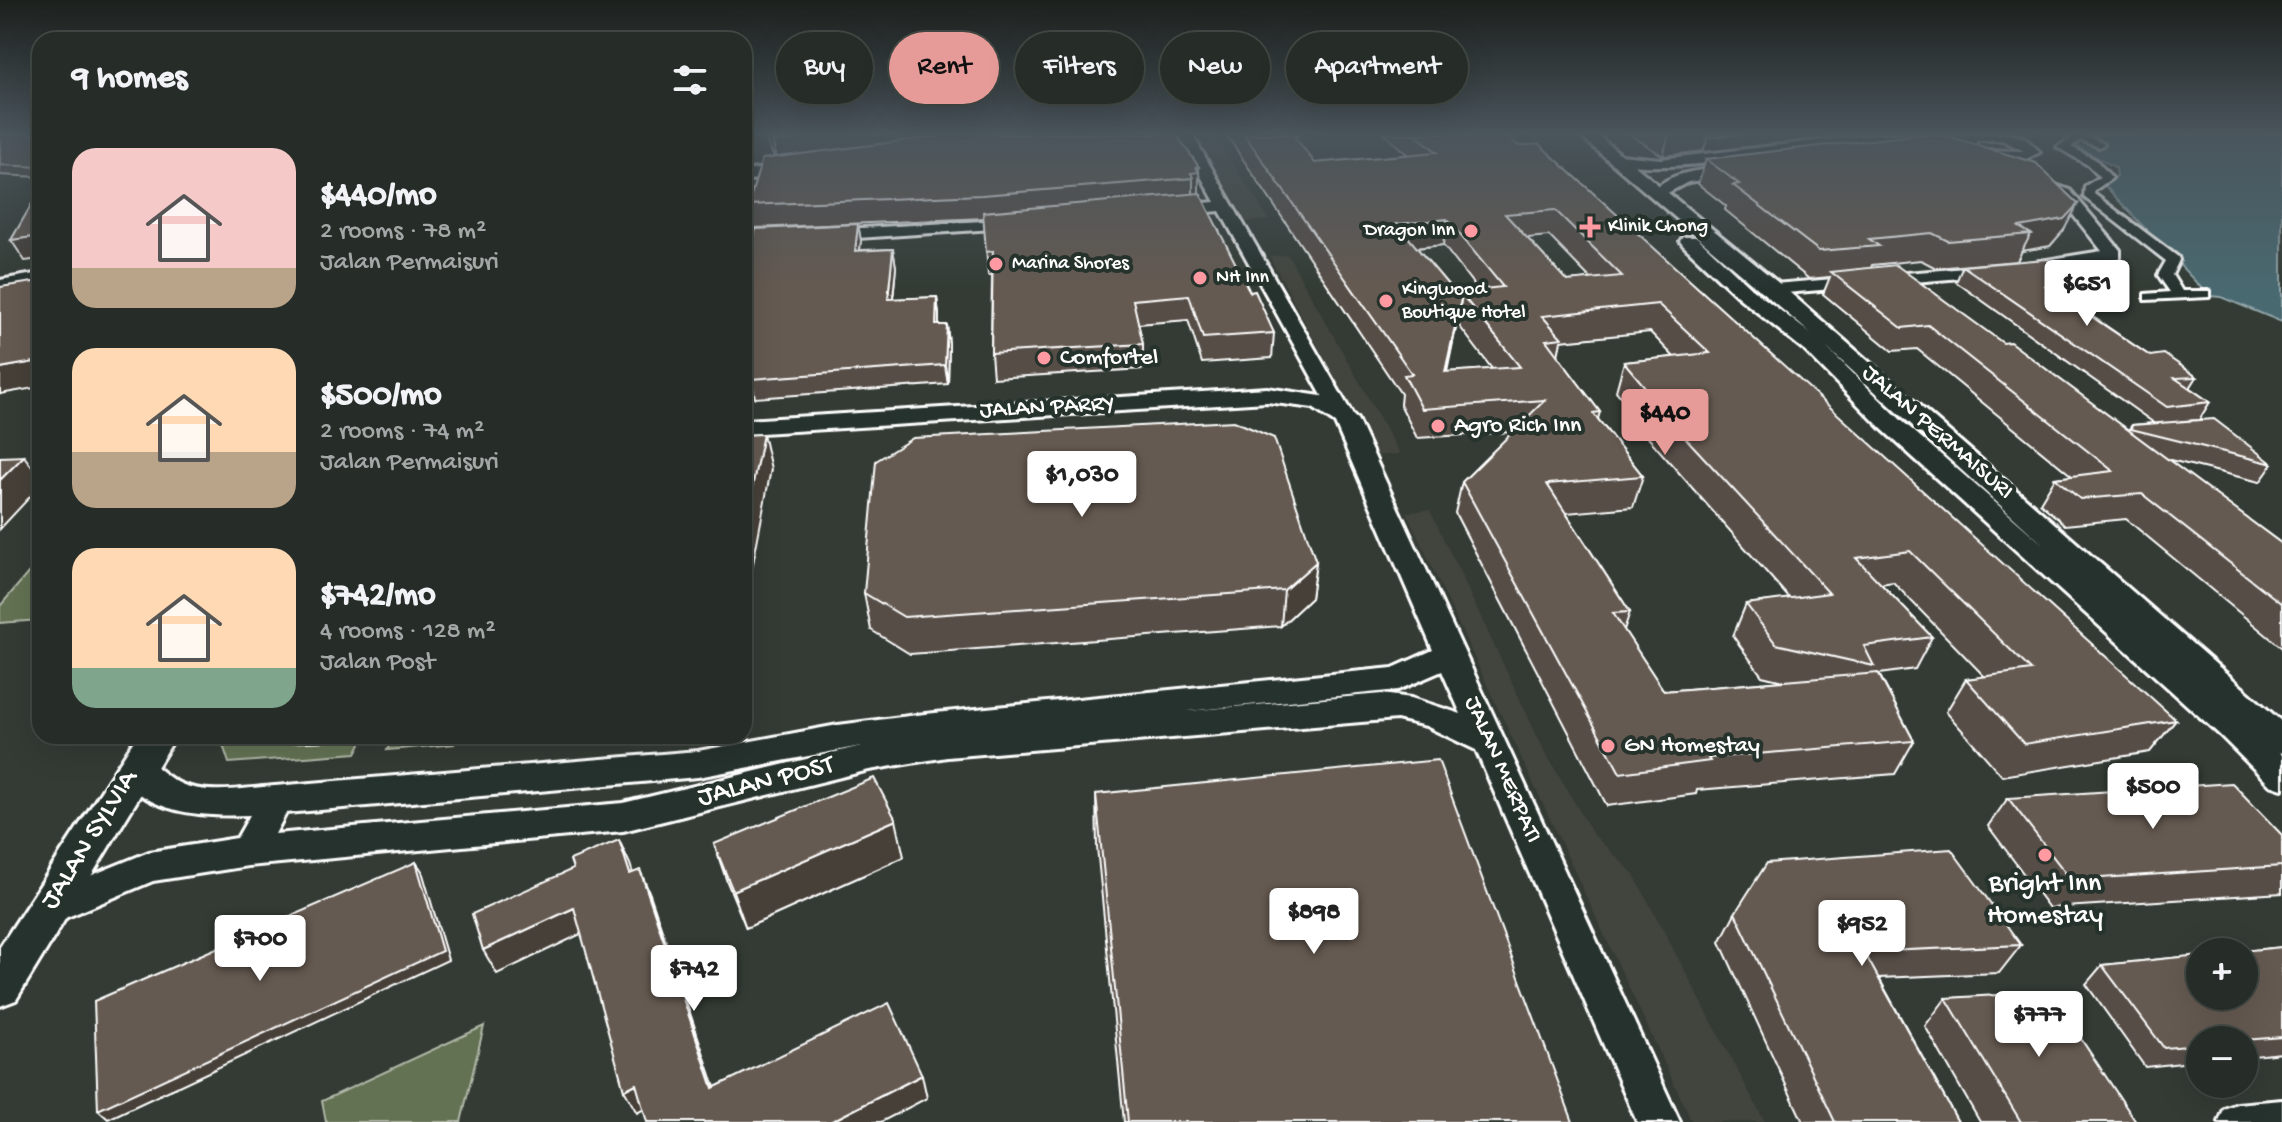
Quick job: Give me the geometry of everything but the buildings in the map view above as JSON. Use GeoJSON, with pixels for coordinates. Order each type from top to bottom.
{"type":"FeatureCollection","features":[{"type":"Feature","properties":{"kind":"main road","name":"JALAN SYLVIA"},"geometry":{"type":"LineString","coordinates":[[0,986],[146,752]]}},
{"type":"Feature","properties":{"kind":"street"},"geometry":{"type":"LineString","coordinates":[[1216,186],[1345,419]]}},
{"type":"Feature","properties":{"kind":"street"},"geometry":{"type":"LineString","coordinates":[[1632,186],[1744,292],[1809,345]]}},
{"type":"Feature","properties":{"kind":"street","name":"JALAN PERMAISURI"},"geometry":{"type":"LineString","coordinates":[[1653,186],[1774,289],[2282,741]]}},
{"type":"Feature","properties":{"kind":"street"},"geometry":{"type":"LineString","coordinates":[[1660,192],[1666,186]]}},
{"type":"Feature","properties":{"kind":"street"},"geometry":{"type":"LineString","coordinates":[[1809,345],[1793,323],[1763,296],[1774,289],[2051,266],[2114,254],[2056,186]]}},
{"type":"Feature","properties":{"kind":"street"},"geometry":{"type":"LineString","coordinates":[[2092,186],[2088,195],[2108,212],[2150,237],[2173,260],[2165,275],[2179,296]]}},
{"type":"Feature","properties":{"kind":"street"},"geometry":{"type":"LineString","coordinates":[[1166,211],[1227,206]]}},
{"type":"Feature","properties":{"kind":"street"},"geometry":{"type":"LineString","coordinates":[[752,239],[1029,223]]}},
{"type":"Feature","properties":{"kind":"street"},"geometry":{"type":"LineString","coordinates":[[0,286],[32,280]]}},
{"type":"Feature","properties":{"kind":"street"},"geometry":{"type":"LineString","coordinates":[[0,295],[32,290]]}},
{"type":"Feature","properties":{"kind":"street"},"geometry":{"type":"LineString","coordinates":[[2150,297],[2204,294]]}},
{"type":"Feature","properties":{"kind":"street","name":"JALAN PERMAISURI"},"geometry":{"type":"LineString","coordinates":[[1809,345],[1895,427],[2231,726],[2282,776]]}},
{"type":"Feature","properties":{"kind":"street","name":"JALAN PARRY"},"geometry":{"type":"LineString","coordinates":[[752,427],[1267,395],[1320,402],[1345,419]]}},
{"type":"Feature","properties":{"kind":"street","name":"JALAN MERPATI"},"geometry":{"type":"LineString","coordinates":[[1345,419],[1659,1122]]}},
{"type":"Feature","properties":{"kind":"street"},"geometry":{"type":"LineString","coordinates":[[1895,427],[1940,454],[2107,600],[2176,645]]}},
{"type":"Feature","properties":{"kind":"street","name":"JALAN POST"},"geometry":{"type":"LineString","coordinates":[[146,752],[170,795],[190,800],[275,800],[698,764],[838,737],[925,726],[1398,679],[1452,653]]}},
{"type":"Feature","properties":{"kind":"street","name":"JALAN POST"},"geometry":{"type":"LineString","coordinates":[[46,910],[149,867],[248,851],[623,817],[869,757],[947,745],[1382,706],[1408,707],[1435,715],[1489,742]]}},
{"type":"Feature","properties":{"kind":"street"},"geometry":{"type":"LineString","coordinates":[[2247,708],[2258,732],[2282,757]]}},
{"type":"Feature","properties":{"kind":"street"},"geometry":{"type":"LineString","coordinates":[[248,851],[275,800]]}},
{"type":"Feature","properties":{"kind":"street"},"geometry":{"type":"LineString","coordinates":[[2237,1122],[2282,1118]]}},
{"type":"Feature","properties":{"kind":"shaded area"},"geometry":{"type":"Polygon","coordinates":[[[1224,186],[1247,186],[1269,220],[1245,222],[1224,186]]]}},
{"type":"Feature","properties":{"kind":"shaded area"},"geometry":{"type":"Polygon","coordinates":[[[1288,255],[1400,454],[1377,456],[1269,256],[1288,255]]]}},
{"type":"Feature","properties":{"kind":"shaded area"},"geometry":{"type":"Polygon","coordinates":[[[1430,510],[1544,750],[1593,834],[1633,873],[1765,1122],[1692,1122],[1406,512],[1430,510]]]}},
{"type":"Feature","properties":{"kind":"green space"},"geometry":{"type":"Polygon","coordinates":[[[32,568],[32,621],[0,623],[0,606],[32,568]]]}},
{"type":"Feature","properties":{"kind":"green space"},"geometry":{"type":"Polygon","coordinates":[[[223,744],[361,744],[356,753],[229,763],[223,744]]]}},
{"type":"Feature","properties":{"kind":"green space"},"geometry":{"type":"Polygon","coordinates":[[[390,744],[454,744],[387,750],[390,744]]]}},
{"type":"Feature","properties":{"kind":"green space"},"geometry":{"type":"Polygon","coordinates":[[[484,1026],[461,1122],[326,1122],[322,1101],[484,1026]]]}},
{"type":"Feature","properties":{"kind":"water"},"geometry":{"type":"Polygon","coordinates":[[[2105,186],[2282,186],[2282,322],[2221,297],[2209,296],[2105,186]]]}},
{"type":"Feature","properties":{"kind":"place","name":"Klinik Chong"},"geometry":{"type":"Point","coordinates":[1590,227]}},
{"type":"Feature","properties":{"kind":"place","name":"Dragon Inn"},"geometry":{"type":"Point","coordinates":[1471,231]}},
{"type":"Feature","properties":{"kind":"place","name":"Marina Shores"},"geometry":{"type":"Point","coordinates":[996,264]}},
{"type":"Feature","properties":{"kind":"place","name":"NH Inn"},"geometry":{"type":"Point","coordinates":[1200,278]}},
{"type":"Feature","properties":{"kind":"place","name":"Kingwood Boutique Hotel"},"geometry":{"type":"Point","coordinates":[1386,301]}},
{"type":"Feature","properties":{"kind":"place","name":"Comfortel"},"geometry":{"type":"Point","coordinates":[1044,358]}},
{"type":"Feature","properties":{"kind":"place","name":"Agro Rich Inn"},"geometry":{"type":"Point","coordinates":[1438,426]}},
{"type":"Feature","properties":{"kind":"place","name":"GN Homestay"},"geometry":{"type":"Point","coordinates":[1608,746]}},
{"type":"Feature","properties":{"kind":"place","name":"Bright Inn Homestay"},"geometry":{"type":"Point","coordinates":[2045,855]}}]}
